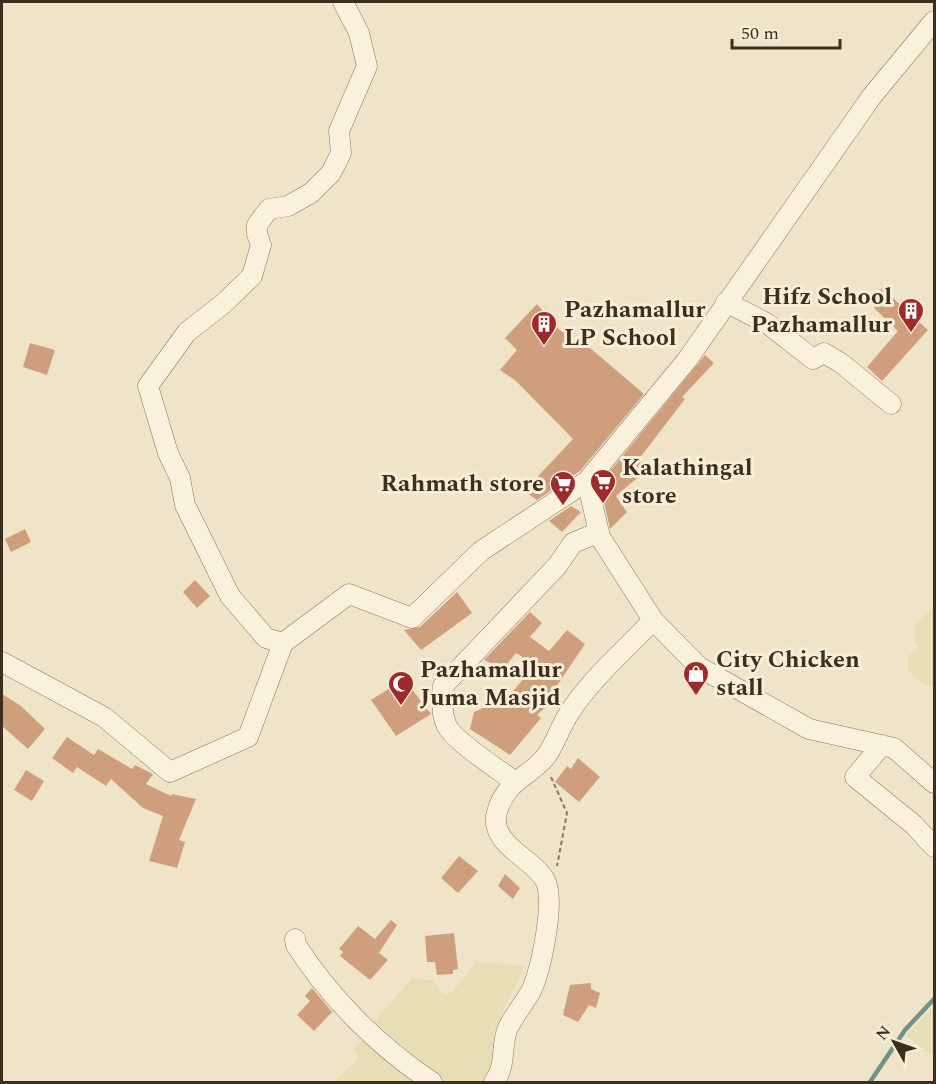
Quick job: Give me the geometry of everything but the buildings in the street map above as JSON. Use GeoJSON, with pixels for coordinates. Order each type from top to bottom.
{"type":"FeatureCollection","features":[{"type":"Feature","properties":{"kind":"street"},"geometry":{"type":"LineString","coordinates":[[283,643],[266,638],[230,596],[185,505],[180,478],[168,453],[148,386],[187,332],[223,304],[252,276],[261,246],[257,225],[269,209],[288,206],[311,193],[331,173],[341,153],[339,131],[367,66],[359,33],[343,2]]}},
{"type":"Feature","properties":{"kind":"street"},"geometry":{"type":"LineString","coordinates":[[2,662],[104,717],[170,772],[249,737],[283,643],[349,594],[412,618],[481,551],[587,481],[687,360],[872,96],[934,21]]}},
{"type":"Feature","properties":{"kind":"street"},"geometry":{"type":"LineString","coordinates":[[726,302],[768,324],[813,360],[824,354],[841,363],[891,404]]}},
{"type":"Feature","properties":{"kind":"street"},"geometry":{"type":"LineString","coordinates":[[587,481],[599,532],[653,620],[699,667],[809,729],[894,748],[934,783]]}},
{"type":"Feature","properties":{"kind":"street"},"geometry":{"type":"LineString","coordinates":[[514,781],[466,745],[446,726],[442,703],[443,686],[557,566],[573,543],[599,532]]}},
{"type":"Feature","properties":{"kind":"street"},"geometry":{"type":"LineString","coordinates":[[494,1083],[500,1075],[507,1030],[532,990],[546,938],[549,915],[545,880],[501,836],[495,824],[497,811],[514,781],[546,757],[568,714],[653,620]]}},
{"type":"Feature","properties":{"kind":"street"},"geometry":{"type":"LineString","coordinates":[[882,745],[855,777],[914,825],[934,847]]}},
{"type":"Feature","properties":{"kind":"street"},"geometry":{"type":"LineString","coordinates":[[296,939],[296,945],[316,977],[368,1030],[432,1083]]}},
{"type":"Feature","properties":{"kind":"path"},"geometry":{"type":"LineString","coordinates":[[545,880],[558,864],[567,813],[552,783],[546,757]]}},
{"type":"Feature","properties":{"kind":"shaded area"},"geometry":{"type":"Polygon","coordinates":[[[934,606],[934,687],[921,683],[908,670],[908,656],[919,649],[915,641],[915,624],[934,606]]]}},
{"type":"Feature","properties":{"kind":"shaded area"},"geometry":{"type":"Polygon","coordinates":[[[477,962],[525,966],[503,1011],[499,1038],[487,1082],[446,1082],[437,1079],[369,1028],[412,978],[432,980],[444,995],[453,991],[477,962]]]}},
{"type":"Feature","properties":{"kind":"shaded area"},"geometry":{"type":"Polygon","coordinates":[[[934,1007],[934,1055],[924,1051],[906,1035],[934,1007]]]}},
{"type":"Feature","properties":{"kind":"shaded area"},"geometry":{"type":"Polygon","coordinates":[[[365,1036],[424,1082],[334,1082],[359,1058],[354,1050],[365,1036]]]}},
{"type":"Feature","properties":{"kind":"waterway"},"geometry":{"type":"LineString","coordinates":[[870,1082],[905,1030],[934,999]]}},
{"type":"Feature","properties":{"kind":"place","name":"Hifz School Pazhamallur"},"geometry":{"type":"Point","coordinates":[911,334]}},
{"type":"Feature","properties":{"kind":"place","name":"Pazhamallur LP School"},"geometry":{"type":"Point","coordinates":[544,347]}},
{"type":"Feature","properties":{"kind":"place","name":"Kalathingal store"},"geometry":{"type":"Point","coordinates":[603,505]}},
{"type":"Feature","properties":{"kind":"place","name":"Rahmath store"},"geometry":{"type":"Point","coordinates":[563,507]}},
{"type":"Feature","properties":{"kind":"place","name":"City Chicken stall"},"geometry":{"type":"Point","coordinates":[696,697]}},
{"type":"Feature","properties":{"kind":"place","name":"Pazhamallur Juma Masjid"},"geometry":{"type":"Point","coordinates":[401,707]}}]}
